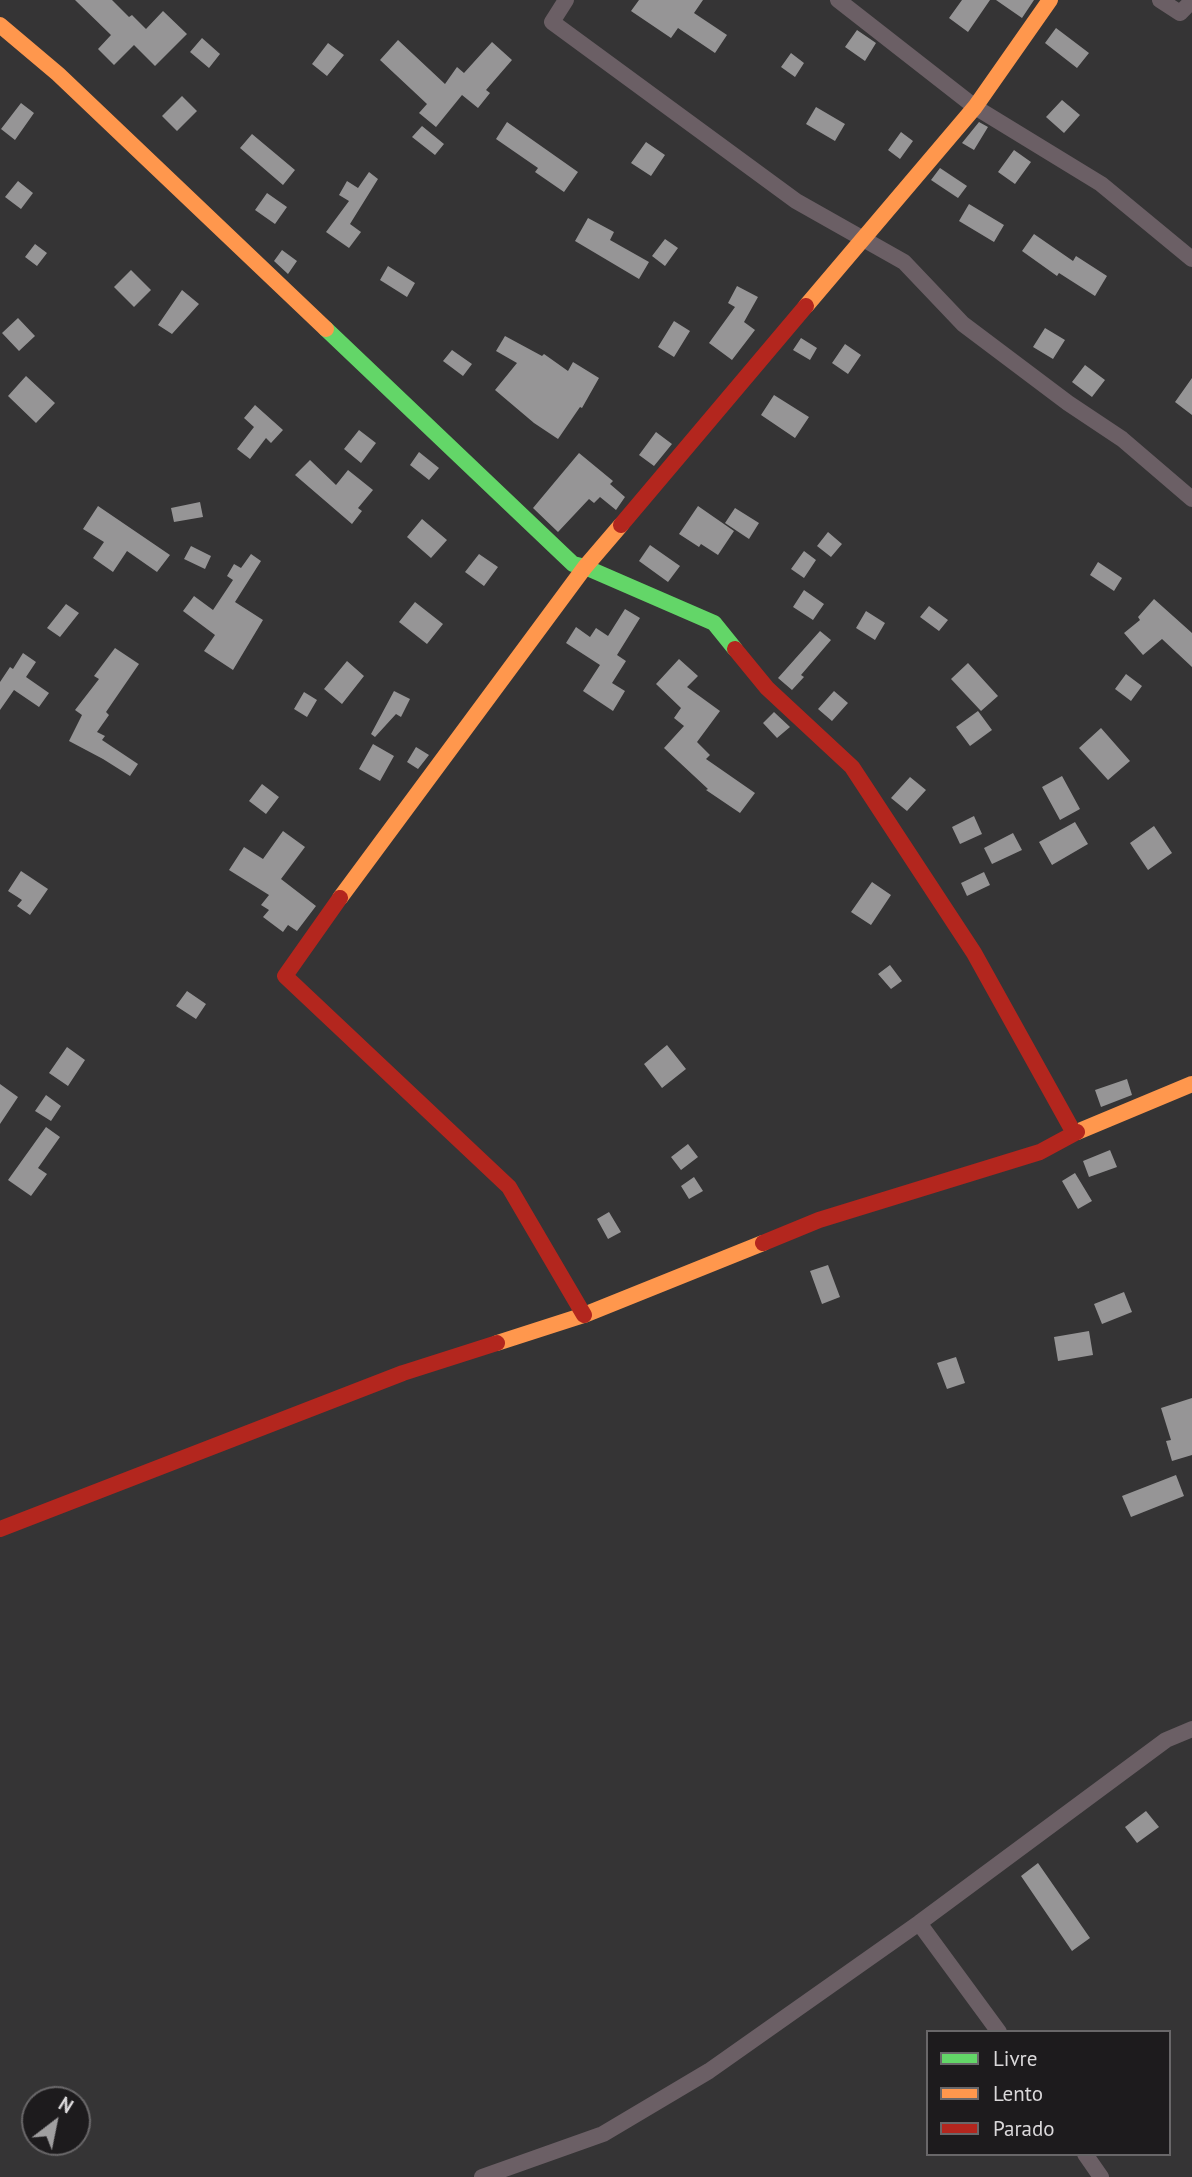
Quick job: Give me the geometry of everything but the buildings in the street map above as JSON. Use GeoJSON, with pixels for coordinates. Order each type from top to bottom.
{"type":"FeatureCollection","features":[{"type":"Feature","properties":{"kind":"street"},"geometry":{"type":"LineString","coordinates":[[566,0],[551,22],[796,201],[904,262],[963,324],[1068,403],[1122,439],[1192,499]]}},
{"type":"Feature","properties":{"kind":"street"},"geometry":{"type":"LineString","coordinates":[[838,0],[975,107],[1101,184],[1192,259]]}},
{"type":"Feature","properties":{"kind":"street"},"geometry":{"type":"LineString","coordinates":[[584,1315],[509,1187],[285,976],[383,838],[585,567],[975,107],[1050,0]]}},
{"type":"Feature","properties":{"kind":"street"},"geometry":{"type":"LineString","coordinates":[[1160,0],[1180,13],[1192,1]]}},
{"type":"Feature","properties":{"kind":"street"},"geometry":{"type":"LineString","coordinates":[[0,25],[68,84],[573,564],[714,623],[767,688],[852,767],[974,953],[1074,1133]]}},
{"type":"Feature","properties":{"kind":"street"},"geometry":{"type":"LineString","coordinates":[[0,1529],[403,1373],[584,1315],[819,1220],[1040,1152],[1074,1133],[1192,1084]]}},
{"type":"Feature","properties":{"kind":"street"},"geometry":{"type":"LineString","coordinates":[[482,2177],[603,2134],[709,2071],[919,1923],[1166,1740],[1192,1728]]}},
{"type":"Feature","properties":{"kind":"street"},"geometry":{"type":"LineString","coordinates":[[919,1923],[998,2030]]}},
{"type":"Feature","properties":{"kind":"street"},"geometry":{"type":"LineString","coordinates":[[1086,2156],[1101,2177]]}},
{"type":"Feature","properties":{"kind":"traffic: fast"},"geometry":{"type":"LineString","coordinates":[[326,329],[573,564],[714,623],[735,649]]}},
{"type":"Feature","properties":{"kind":"traffic: slow"},"geometry":{"type":"LineString","coordinates":[[806,306],[975,107],[1050,0]]}},
{"type":"Feature","properties":{"kind":"traffic: slow"},"geometry":{"type":"LineString","coordinates":[[0,25],[58,74],[326,329]]}},
{"type":"Feature","properties":{"kind":"traffic: slow"},"geometry":{"type":"LineString","coordinates":[[340,898],[585,567],[621,525]]}},
{"type":"Feature","properties":{"kind":"traffic: slow"},"geometry":{"type":"LineString","coordinates":[[1077,1132],[1192,1084]]}},
{"type":"Feature","properties":{"kind":"traffic: slow"},"geometry":{"type":"LineString","coordinates":[[497,1343],[584,1315],[763,1243]]}},
{"type":"Feature","properties":{"kind":"traffic: jam"},"geometry":{"type":"LineString","coordinates":[[621,525],[806,306]]}},
{"type":"Feature","properties":{"kind":"traffic: jam"},"geometry":{"type":"LineString","coordinates":[[735,649],[767,688],[852,767],[974,953],[1074,1133]]}},
{"type":"Feature","properties":{"kind":"traffic: jam"},"geometry":{"type":"LineString","coordinates":[[340,898],[285,976],[509,1187],[584,1315]]}},
{"type":"Feature","properties":{"kind":"traffic: jam"},"geometry":{"type":"LineString","coordinates":[[763,1243],[819,1220],[1040,1152],[1077,1132]]}},
{"type":"Feature","properties":{"kind":"traffic: jam"},"geometry":{"type":"LineString","coordinates":[[0,1529],[403,1373],[497,1343]]}}]}
